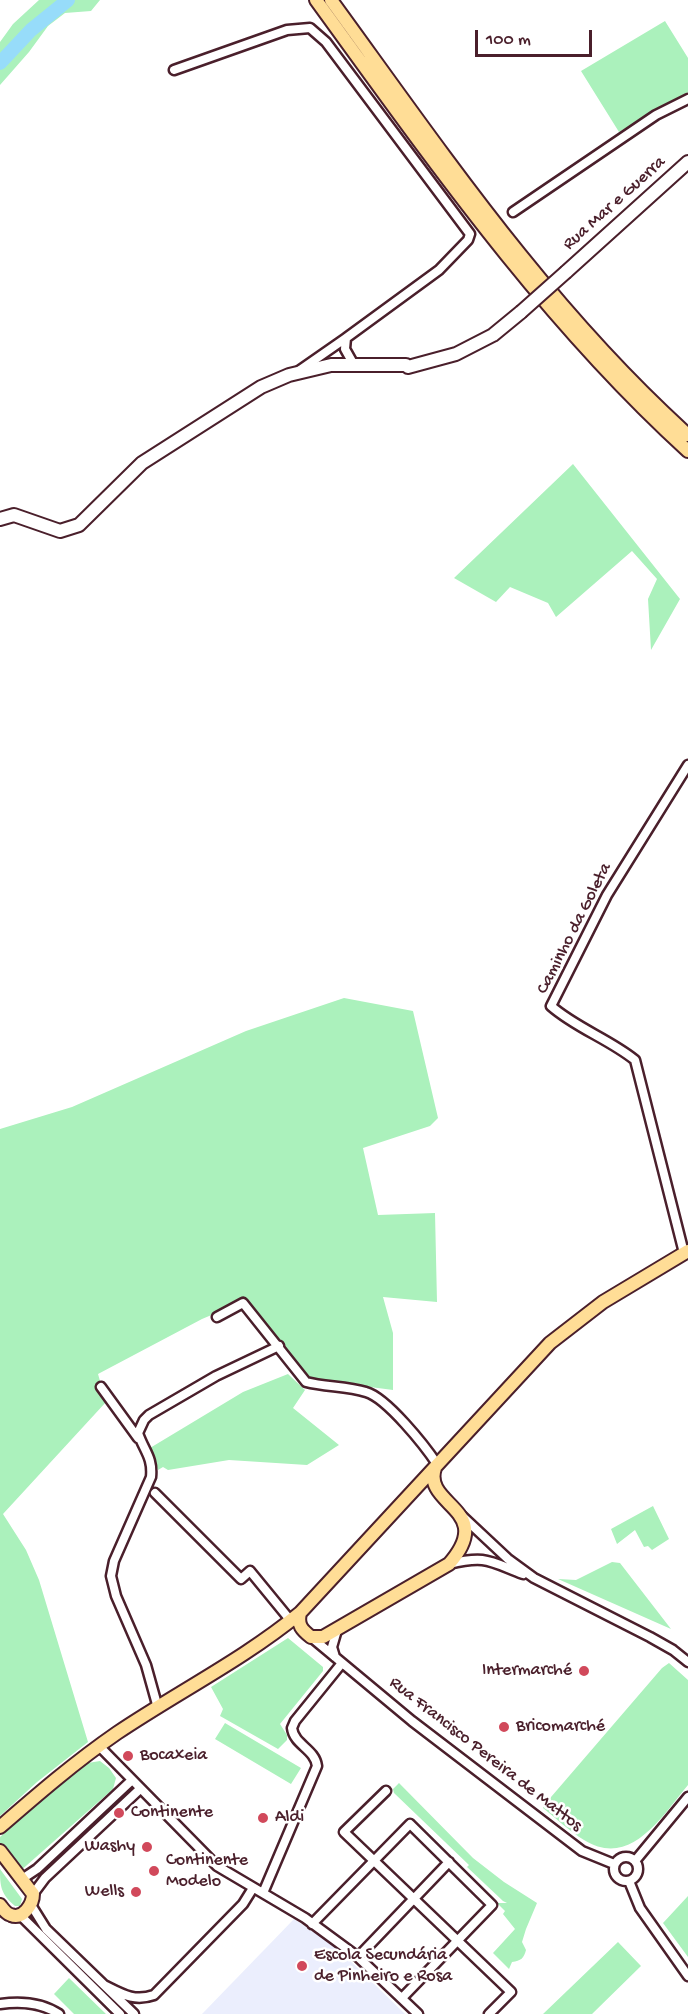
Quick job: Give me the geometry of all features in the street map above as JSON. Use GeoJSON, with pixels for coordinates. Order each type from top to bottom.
{"type":"FeatureCollection","features":[{"type":"Feature","properties":{"kind":"main road"},"geometry":{"type":"LineString","coordinates":[[316,0],[447,179],[513,263],[593,357],[688,452]]}},
{"type":"Feature","properties":{"kind":"main road"},"geometry":{"type":"LineString","coordinates":[[331,0],[437,146],[517,250],[596,342],[688,435]]}},
{"type":"Feature","properties":{"kind":"main road"},"geometry":{"type":"LineString","coordinates":[[0,1827],[62,1773],[99,1746],[296,1617],[550,1342],[603,1302],[686,1252]]}},
{"type":"Feature","properties":{"kind":"main road"},"geometry":{"type":"LineString","coordinates":[[436,1466],[432,1478],[436,1489]]}},
{"type":"Feature","properties":{"kind":"main road"},"geometry":{"type":"LineString","coordinates":[[279,1629],[292,1629],[320,1638],[449,1564],[464,1544],[464,1525],[459,1514],[436,1489],[430,1486],[416,1488]]}},
{"type":"Feature","properties":{"kind":"main road"},"geometry":{"type":"LineString","coordinates":[[296,1617],[309,1636]]}},
{"type":"Feature","properties":{"kind":"main road"},"geometry":{"type":"LineString","coordinates":[[0,1851],[22,1879],[32,1900],[20,1915],[8,1915],[0,1905]]}},
{"type":"Feature","properties":{"kind":"street"},"geometry":{"type":"LineString","coordinates":[[174,70],[287,30],[310,28],[326,42],[470,234],[468,240],[439,270],[295,374]]}},
{"type":"Feature","properties":{"kind":"street"},"geometry":{"type":"LineString","coordinates":[[513,212],[656,115],[688,99]]}},
{"type":"Feature","properties":{"kind":"street","name":"Rua Mar e Guerra"},"geometry":{"type":"LineString","coordinates":[[0,519],[14,515],[60,531],[79,525],[142,463],[261,387],[295,374],[331,365],[406,365],[408,367],[456,354],[493,335],[688,162]]}},
{"type":"Feature","properties":{"kind":"street"},"geometry":{"type":"LineString","coordinates":[[346,338],[345,349],[354,365]]}},
{"type":"Feature","properties":{"kind":"street","name":"Caminho da Goleta"},"geometry":{"type":"LineString","coordinates":[[686,1252],[635,1060],[620,1047],[563,1016],[551,1006],[607,895],[688,765]]}},
{"type":"Feature","properties":{"kind":"street"},"geometry":{"type":"LineString","coordinates":[[217,1317],[243,1303],[306,1382],[368,1392],[383,1403],[427,1448],[436,1466]]}},
{"type":"Feature","properties":{"kind":"street"},"geometry":{"type":"LineString","coordinates":[[141,1442],[138,1433],[144,1420],[149,1416],[216,1376],[279,1346]]}},
{"type":"Feature","properties":{"kind":"street"},"geometry":{"type":"LineString","coordinates":[[101,1387],[150,1456],[152,1467],[151,1477],[114,1561],[111,1576],[116,1596],[146,1665],[158,1708]]}},
{"type":"Feature","properties":{"kind":"street"},"geometry":{"type":"LineString","coordinates":[[155,1493],[241,1579],[250,1571],[296,1617]]}},
{"type":"Feature","properties":{"kind":"street"},"geometry":{"type":"LineString","coordinates":[[459,1514],[534,1578]]}},
{"type":"Feature","properties":{"kind":"street"},"geometry":{"type":"LineString","coordinates":[[449,1564],[471,1558],[492,1561],[534,1578],[650,1637],[687,1659]]}},
{"type":"Feature","properties":{"kind":"street"},"geometry":{"type":"LineString","coordinates":[[262,1893],[317,1766],[313,1755],[294,1737],[292,1728],[339,1661],[332,1647],[337,1630]]}},
{"type":"Feature","properties":{"kind":"street","name":"Rua Francisco Pereira de Mattos"},"geometry":{"type":"LineString","coordinates":[[309,1636],[412,1721],[582,1851],[614,1864]]}},
{"type":"Feature","properties":{"kind":"street"},"geometry":{"type":"LineString","coordinates":[[99,1746],[217,1866],[312,1924],[358,1957],[418,2014]]}},
{"type":"Feature","properties":{"kind":"street"},"geometry":{"type":"LineString","coordinates":[[22,1879],[37,1869],[132,1780]]}},
{"type":"Feature","properties":{"kind":"street"},"geometry":{"type":"LineString","coordinates":[[134,2014],[46,1929],[32,1900],[45,1878],[140,1789]]}},
{"type":"Feature","properties":{"kind":"street"},"geometry":{"type":"LineString","coordinates":[[386,1791],[344,1832],[511,1992],[489,2014]]}},
{"type":"Feature","properties":{"kind":"street"},"geometry":{"type":"LineString","coordinates":[[635,1861],[688,1797]]}},
{"type":"Feature","properties":{"kind":"street"},"geometry":{"type":"LineString","coordinates":[[312,1924],[410,1824],[492,1905],[402,1998]]}},
{"type":"Feature","properties":{"kind":"street"},"geometry":{"type":"LineString","coordinates":[[624,1857],[635,1861],[638,1873],[633,1880],[621,1881],[615,1876],[614,1864],[624,1857]]}},
{"type":"Feature","properties":{"kind":"street"},"geometry":{"type":"LineString","coordinates":[[358,1957],[449,1862]]}},
{"type":"Feature","properties":{"kind":"street"},"geometry":{"type":"LineString","coordinates":[[629,1881],[640,1908],[688,1976]]}},
{"type":"Feature","properties":{"kind":"street"},"geometry":{"type":"LineString","coordinates":[[104,1985],[131,1998],[145,1998],[154,1995],[243,1904],[253,1888]]}},
{"type":"Feature","properties":{"kind":"street"},"geometry":{"type":"LineString","coordinates":[[20,1915],[120,2014]]}},
{"type":"Feature","properties":{"kind":"street"},"geometry":{"type":"LineString","coordinates":[[0,2013],[12,2003]]}},
{"type":"Feature","properties":{"kind":"street"},"geometry":{"type":"LineString","coordinates":[[0,2004],[40,2005],[45,2011],[59,2014]]}},
{"type":"Feature","properties":{"kind":"shaded area","name":"Escola Secundária de Pinheiro e Rosa"},"geometry":{"type":"Polygon","coordinates":[[[294,1919],[336,1947],[405,2014],[202,2014],[294,1919]]]}},
{"type":"Feature","properties":{"kind":"green space"},"geometry":{"type":"Polygon","coordinates":[[[39,0],[100,0],[91,11],[65,13],[48,26],[0,85],[0,42],[13,24],[39,0]]]}},
{"type":"Feature","properties":{"kind":"green space"},"geometry":{"type":"Polygon","coordinates":[[[665,21],[688,58],[688,92],[619,132],[581,71],[665,21]]]}},
{"type":"Feature","properties":{"kind":"green space"},"geometry":{"type":"Polygon","coordinates":[[[573,464],[680,599],[651,650],[648,599],[657,579],[632,551],[556,617],[548,603],[510,587],[496,602],[454,578],[573,464]]]}},
{"type":"Feature","properties":{"kind":"green space"},"geometry":{"type":"Polygon","coordinates":[[[344,998],[413,1011],[438,1118],[430,1126],[363,1148],[378,1215],[435,1213],[437,1302],[383,1297],[393,1333],[393,1390],[310,1379],[247,1300],[202,1319],[98,1374],[106,1402],[3,1514],[26,1550],[39,1580],[88,1742],[37,1782],[0,1816],[0,1129],[72,1107],[246,1031],[344,998]]]}},
{"type":"Feature","properties":{"kind":"green space"},"geometry":{"type":"Polygon","coordinates":[[[288,1374],[305,1390],[293,1408],[339,1445],[307,1465],[229,1460],[168,1470],[163,1467],[158,1470],[150,1448],[243,1392],[288,1374]]]}},
{"type":"Feature","properties":{"kind":"green space"},"geometry":{"type":"Polygon","coordinates":[[[653,1506],[669,1539],[652,1550],[648,1546],[644,1547],[635,1530],[617,1544],[611,1529],[653,1506]]]}},
{"type":"Feature","properties":{"kind":"green space"},"geometry":{"type":"Polygon","coordinates":[[[612,1562],[620,1563],[671,1629],[558,1579],[576,1580],[612,1562]]]}},
{"type":"Feature","properties":{"kind":"green space"},"geometry":{"type":"Polygon","coordinates":[[[288,1638],[323,1667],[323,1671],[280,1724],[287,1735],[287,1740],[278,1749],[220,1716],[223,1709],[211,1687],[288,1638]]]}},
{"type":"Feature","properties":{"kind":"green space"},"geometry":{"type":"Polygon","coordinates":[[[669,1663],[688,1680],[688,1785],[656,1824],[631,1844],[616,1848],[601,1847],[584,1840],[543,1808],[662,1668],[669,1663]]]}},
{"type":"Feature","properties":{"kind":"green space"},"geometry":{"type":"Polygon","coordinates":[[[225,1723],[301,1768],[291,1784],[215,1739],[225,1723]]]}},
{"type":"Feature","properties":{"kind":"green space"},"geometry":{"type":"Polygon","coordinates":[[[100,1761],[116,1778],[113,1789],[18,1873],[0,1851],[0,1837],[88,1763],[100,1761]]]}},
{"type":"Feature","properties":{"kind":"green space"},"geometry":{"type":"Polygon","coordinates":[[[399,1783],[473,1858],[504,1882],[537,1903],[522,1942],[526,1950],[524,1955],[522,1959],[512,1962],[509,1969],[493,1953],[515,1929],[503,1914],[505,1911],[497,1903],[507,1903],[467,1867],[469,1865],[394,1793],[393,1789],[399,1783]]]}},
{"type":"Feature","properties":{"kind":"green space"},"geometry":{"type":"Polygon","coordinates":[[[0,1869],[22,1899],[20,1906],[15,1906],[4,1894],[0,1869]]]}},
{"type":"Feature","properties":{"kind":"green space"},"geometry":{"type":"Polygon","coordinates":[[[688,1896],[688,1957],[663,1923],[688,1896]]]}},
{"type":"Feature","properties":{"kind":"green space"},"geometry":{"type":"Polygon","coordinates":[[[618,1942],[641,1966],[592,2014],[543,2014],[618,1942]]]}},
{"type":"Feature","properties":{"kind":"green space"},"geometry":{"type":"Polygon","coordinates":[[[69,1978],[106,2014],[74,2014],[54,1994],[69,1978]]]}},
{"type":"Feature","properties":{"kind":"waterway"},"geometry":{"type":"LineString","coordinates":[[0,63],[31,30],[68,0]]}},
{"type":"Feature","properties":{"kind":"place","name":"Intermarché"},"geometry":{"type":"Point","coordinates":[584,1671]}},
{"type":"Feature","properties":{"kind":"place","name":"Bricomarché"},"geometry":{"type":"Point","coordinates":[504,1727]}},
{"type":"Feature","properties":{"kind":"place","name":"Bocaxeia"},"geometry":{"type":"Point","coordinates":[128,1756]}},
{"type":"Feature","properties":{"kind":"place","name":"Continente"},"geometry":{"type":"Point","coordinates":[119,1813]}},
{"type":"Feature","properties":{"kind":"place","name":"Aldi"},"geometry":{"type":"Point","coordinates":[263,1818]}},
{"type":"Feature","properties":{"kind":"place","name":"Washy"},"geometry":{"type":"Point","coordinates":[147,1847]}},
{"type":"Feature","properties":{"kind":"place","name":"Continente Modelo"},"geometry":{"type":"Point","coordinates":[154,1871]}},
{"type":"Feature","properties":{"kind":"place","name":"Wells"},"geometry":{"type":"Point","coordinates":[136,1892]}},
{"type":"Feature","properties":{"kind":"place","name":"Escola Secundária de Pinheiro e Rosa"},"geometry":{"type":"Point","coordinates":[302,1966]}}]}
